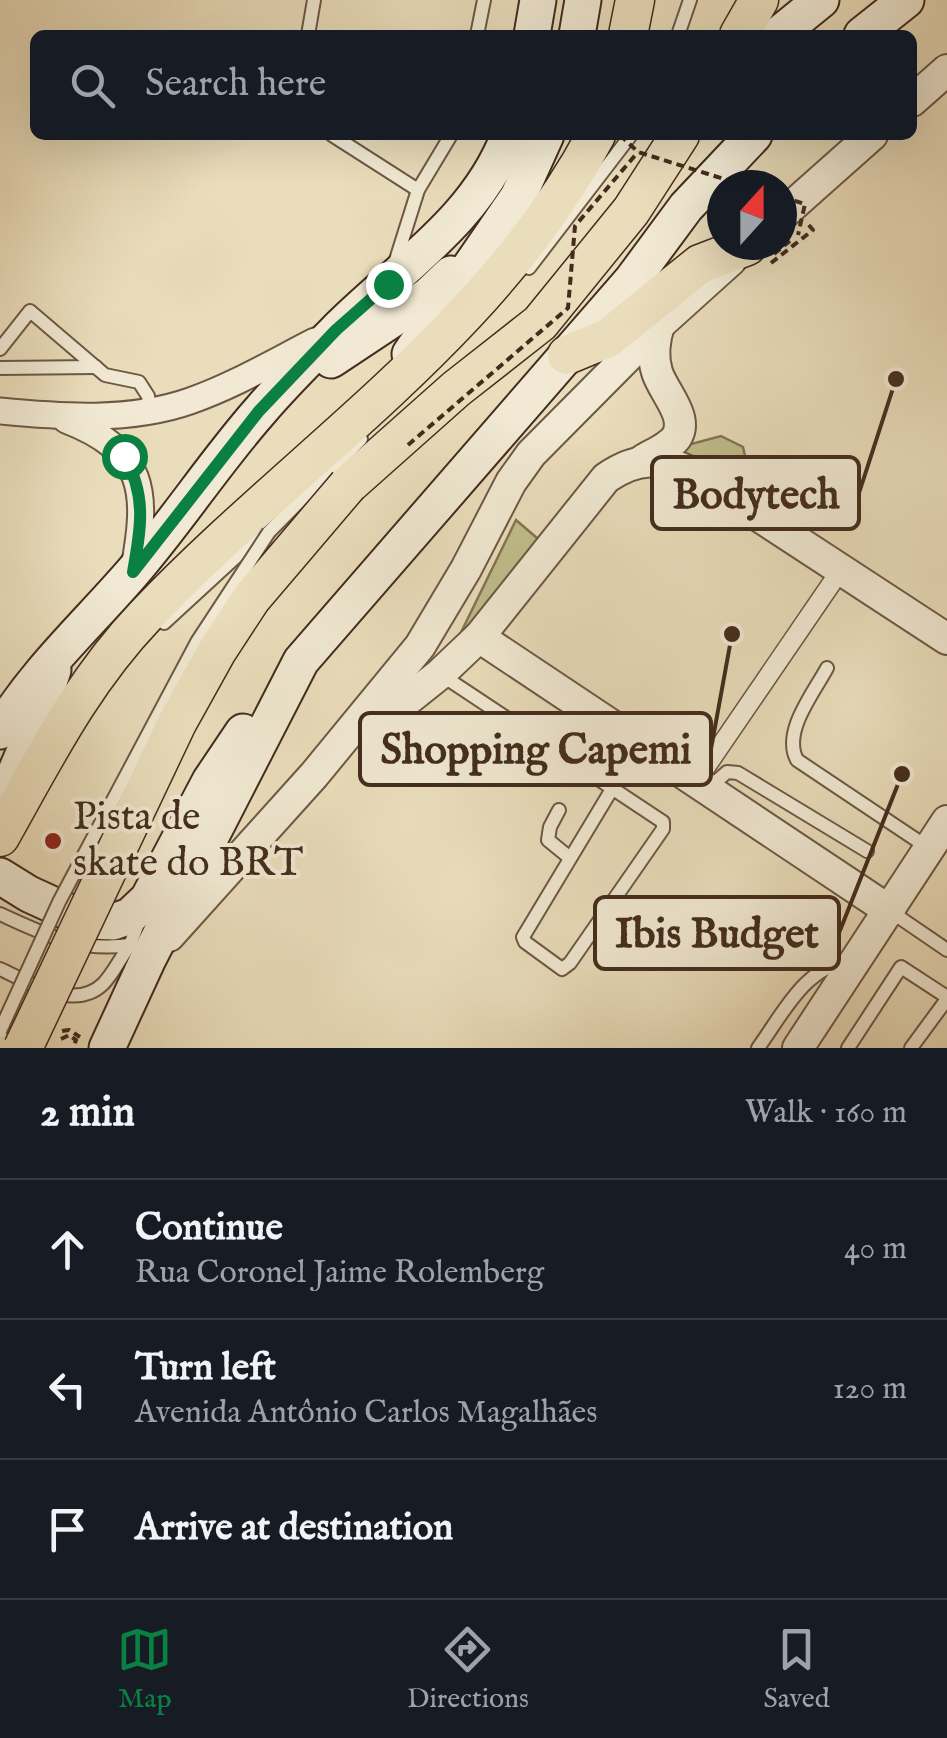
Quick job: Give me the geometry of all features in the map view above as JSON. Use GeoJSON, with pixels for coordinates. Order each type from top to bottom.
{"type":"FeatureCollection","features":[{"type":"Feature","properties":{"kind":"main road"},"geometry":{"type":"LineString","coordinates":[[533,30],[538,0]]}},
{"type":"Feature","properties":{"kind":"main road"},"geometry":{"type":"LineString","coordinates":[[578,30],[583,0]]}},
{"type":"Feature","properties":{"kind":"main road"},"geometry":{"type":"LineString","coordinates":[[629,30],[635,0]]}},
{"type":"Feature","properties":{"kind":"main road"},"geometry":{"type":"LineString","coordinates":[[742,30],[759,0]]}},
{"type":"Feature","properties":{"kind":"main road"},"geometry":{"type":"LineString","coordinates":[[784,30],[822,0]]}},
{"type":"Feature","properties":{"kind":"main road"},"geometry":{"type":"LineString","coordinates":[[820,30],[837,0]]}},
{"type":"Feature","properties":{"kind":"main road"},"geometry":{"type":"LineString","coordinates":[[868,30],[906,0]]}},
{"type":"Feature","properties":{"kind":"main road"},"geometry":{"type":"LineString","coordinates":[[3,724],[56,655],[133,572],[259,411],[336,330],[478,194],[496,166],[506,140]]}},
{"type":"Feature","properties":{"kind":"main road"},"geometry":{"type":"LineString","coordinates":[[383,410],[518,196],[544,140]]}},
{"type":"Feature","properties":{"kind":"main road"},"geometry":{"type":"LineString","coordinates":[[593,140],[572,179],[501,276],[383,410],[251,534],[144,617],[81,692],[3,854],[30,894],[88,922],[112,922],[130,916],[148,899],[210,782],[246,727],[632,280],[686,207],[749,140]]}},
{"type":"Feature","properties":{"kind":"main road"},"geometry":{"type":"LineString","coordinates":[[40,1040],[177,723],[216,650],[251,598],[348,486],[456,389],[540,323],[631,211],[677,140]]}},
{"type":"Feature","properties":{"kind":"main road"},"geometry":{"type":"LineString","coordinates":[[259,411],[430,295],[489,240]]}},
{"type":"Feature","properties":{"kind":"main road"},"geometry":{"type":"LineString","coordinates":[[567,355],[608,338],[700,264],[725,260]]}},
{"type":"Feature","properties":{"kind":"main road"},"geometry":{"type":"LineString","coordinates":[[0,808],[32,734],[56,655]]}},
{"type":"Feature","properties":{"kind":"main road"},"geometry":{"type":"LineString","coordinates":[[95,1044],[139,952],[301,661]]}},
{"type":"Feature","properties":{"kind":"street"},"geometry":{"type":"LineString","coordinates":[[917,96],[945,75]]}},
{"type":"Feature","properties":{"kind":"street"},"geometry":{"type":"LineString","coordinates":[[797,205],[867,140]]}},
{"type":"Feature","properties":{"kind":"street"},"geometry":{"type":"LineString","coordinates":[[139,952],[314,775],[420,646],[511,482],[532,454],[659,325],[749,260]]}},
{"type":"Feature","properties":{"kind":"street"},"geometry":{"type":"LineString","coordinates":[[314,775],[440,674],[479,637],[606,478],[676,438],[680,428],[678,414],[656,371],[654,342],[659,325]]}},
{"type":"Feature","properties":{"kind":"street"},"geometry":{"type":"LineString","coordinates":[[0,412],[57,417],[150,411],[187,402],[336,330]]}},
{"type":"Feature","properties":{"kind":"street"},"geometry":{"type":"LineString","coordinates":[[57,417],[105,439],[124,456],[133,472],[142,496],[142,523],[133,572]]}},
{"type":"Feature","properties":{"kind":"street"},"geometry":{"type":"LineString","coordinates":[[642,460],[665,462],[696,475],[947,638]]}},
{"type":"Feature","properties":{"kind":"street"},"geometry":{"type":"LineString","coordinates":[[700,787],[840,571]]}},
{"type":"Feature","properties":{"kind":"street"},"geometry":{"type":"LineString","coordinates":[[479,637],[890,911]]}},
{"type":"Feature","properties":{"kind":"street"},"geometry":{"type":"LineString","coordinates":[[798,1048],[947,821]]}},
{"type":"Feature","properties":{"kind":"lane"},"geometry":{"type":"LineString","coordinates":[[309,30],[314,0]]}},
{"type":"Feature","properties":{"kind":"lane"},"geometry":{"type":"LineString","coordinates":[[478,30],[484,0]]}},
{"type":"Feature","properties":{"kind":"lane"},"geometry":{"type":"LineString","coordinates":[[680,30],[690,0]]}},
{"type":"Feature","properties":{"kind":"lane"},"geometry":{"type":"LineString","coordinates":[[340,140],[418,190]]}},
{"type":"Feature","properties":{"kind":"lane"},"geometry":{"type":"LineString","coordinates":[[388,284],[418,190],[448,140]]}},
{"type":"Feature","properties":{"kind":"lane"},"geometry":{"type":"LineString","coordinates":[[522,276],[627,140]]}},
{"type":"Feature","properties":{"kind":"lane"},"geometry":{"type":"LineString","coordinates":[[0,349],[30,311],[96,368],[114,378],[139,382],[148,396],[150,411]]}},
{"type":"Feature","properties":{"kind":"lane"},"geometry":{"type":"LineString","coordinates":[[383,410],[482,316]]}},
{"type":"Feature","properties":{"kind":"lane"},"geometry":{"type":"LineString","coordinates":[[0,368],[96,368]]}},
{"type":"Feature","properties":{"kind":"lane"},"geometry":{"type":"LineString","coordinates":[[150,638],[251,534]]}},
{"type":"Feature","properties":{"kind":"lane"},"geometry":{"type":"LineString","coordinates":[[0,1032],[59,902],[251,534]]}},
{"type":"Feature","properties":{"kind":"lane"},"geometry":{"type":"LineString","coordinates":[[827,668],[792,735],[790,748],[797,760],[929,849]]}},
{"type":"Feature","properties":{"kind":"lane"},"geometry":{"type":"LineString","coordinates":[[440,674],[663,822],[663,829],[562,968],[523,937],[612,789]]}},
{"type":"Feature","properties":{"kind":"lane"},"geometry":{"type":"LineString","coordinates":[[3,854],[65,752]]}},
{"type":"Feature","properties":{"kind":"lane"},"geometry":{"type":"LineString","coordinates":[[700,787],[727,772],[738,772],[867,851]]}},
{"type":"Feature","properties":{"kind":"lane"},"geometry":{"type":"LineString","coordinates":[[560,810],[548,840],[570,858]]}},
{"type":"Feature","properties":{"kind":"lane"},"geometry":{"type":"LineString","coordinates":[[0,969],[58,993],[83,996],[102,985],[139,952],[148,899]]}},
{"type":"Feature","properties":{"kind":"lane"},"geometry":{"type":"LineString","coordinates":[[890,911],[947,950]]}},
{"type":"Feature","properties":{"kind":"lane"},"geometry":{"type":"LineString","coordinates":[[0,914],[59,941],[139,952]]}},
{"type":"Feature","properties":{"kind":"lane"},"geometry":{"type":"LineString","coordinates":[[758,1048],[814,972],[832,963],[858,959]]}},
{"type":"Feature","properties":{"kind":"lane"},"geometry":{"type":"LineString","coordinates":[[848,1048],[900,966],[947,998],[910,1048]]}},
{"type":"Feature","properties":{"kind":"path"},"geometry":{"type":"LineString","coordinates":[[625,140],[638,152],[707,174]]}},
{"type":"Feature","properties":{"kind":"path"},"geometry":{"type":"LineString","coordinates":[[408,446],[568,308],[575,226],[638,152]]}},
{"type":"Feature","properties":{"kind":"path"},"geometry":{"type":"LineString","coordinates":[[797,219],[813,230],[797,237]]}},
{"type":"Feature","properties":{"kind":"path"},"geometry":{"type":"LineString","coordinates":[[40,1040],[69,1030],[95,1044]]}},
{"type":"Feature","properties":{"kind":"path"},"geometry":{"type":"LineString","coordinates":[[57,1048],[69,1035],[76,1040],[73,1048]]}},
{"type":"Feature","properties":{"kind":"shaded area"},"geometry":{"type":"Polygon","coordinates":[[[721,436],[743,447],[752,488],[675,456],[676,448],[721,436]]]}},
{"type":"Feature","properties":{"kind":"shaded area"},"geometry":{"type":"Polygon","coordinates":[[[516,520],[537,538],[549,541],[446,663],[516,520]]]}},
{"type":"Feature","properties":{"kind":"place","name":"Bodytech"},"geometry":{"type":"Point","coordinates":[896,379]}},
{"type":"Feature","properties":{"kind":"place","name":"Shopping Capemi"},"geometry":{"type":"Point","coordinates":[732,634]}},
{"type":"Feature","properties":{"kind":"place","name":"Ibis Budget"},"geometry":{"type":"Point","coordinates":[902,774]}},
{"type":"Feature","properties":{"kind":"place","name":"Pista de skate do BRT"},"geometry":{"type":"Point","coordinates":[53,841]}},
{"type":"Feature","properties":{"kind":"route"},"geometry":{"type":"LineString","coordinates":[[124,456],[142,496],[142,523],[133,572],[259,411],[336,330],[388,284]]}}]}
